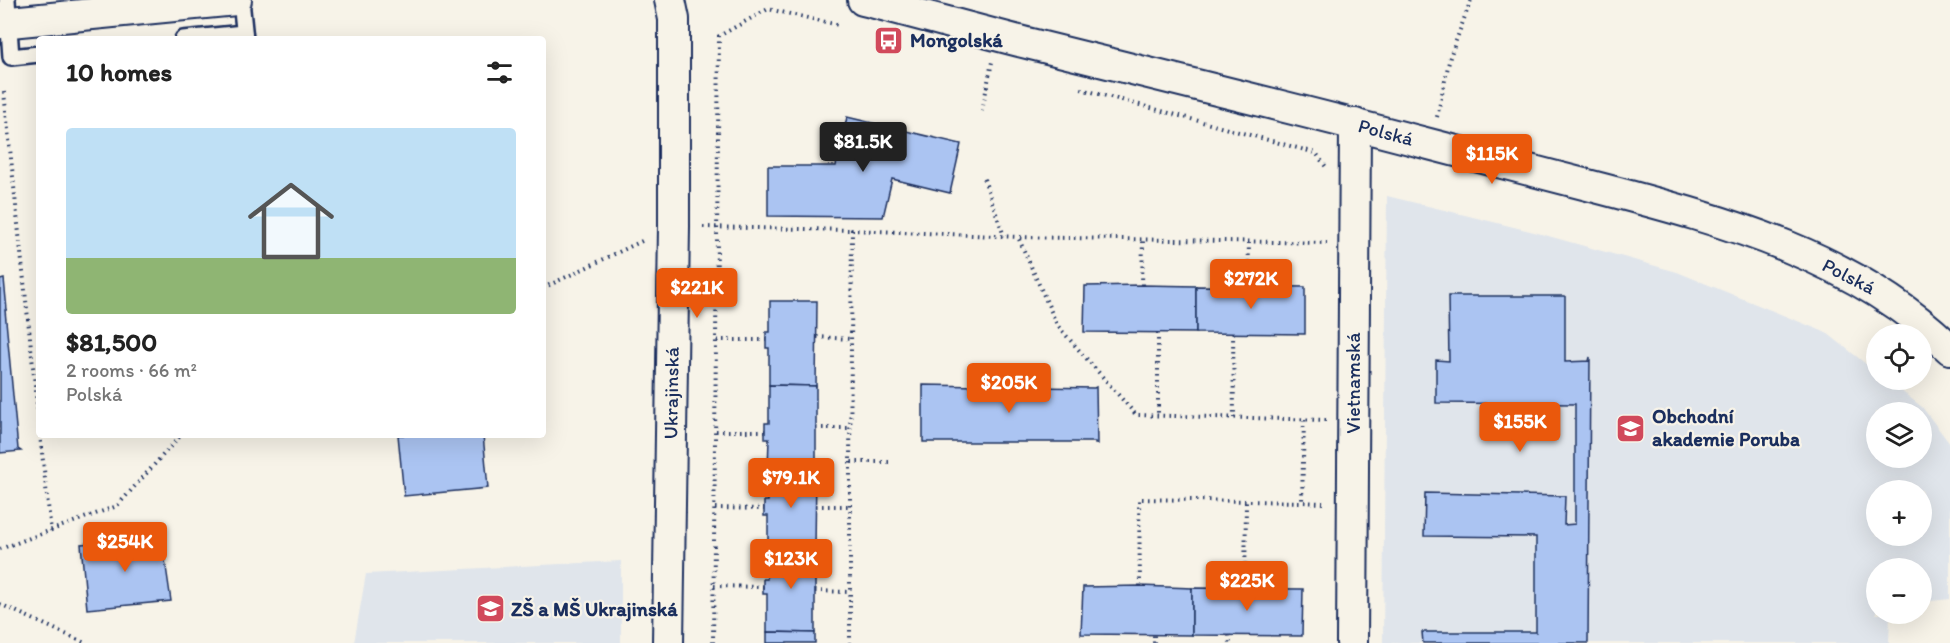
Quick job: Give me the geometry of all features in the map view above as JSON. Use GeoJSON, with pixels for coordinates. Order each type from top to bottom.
{"type":"FeatureCollection","features":[{"type":"Feature","properties":{"kind":"street","name":"Ukrajinská"},"geometry":{"type":"LineString","coordinates":[[668,643],[674,226],[674,19],[670,0]]}},
{"type":"Feature","properties":{"kind":"street","name":"Polská"},"geometry":{"type":"LineString","coordinates":[[863,0],[1694,212],[1820,262],[1880,292],[1921,322],[1950,348]]}},
{"type":"Feature","properties":{"kind":"street"},"geometry":{"type":"LineString","coordinates":[[5,15],[224,1]]}},
{"type":"Feature","properties":{"kind":"street","name":"Vietnamská"},"geometry":{"type":"LineString","coordinates":[[1352,643],[1355,124]]}},
{"type":"Feature","properties":{"kind":"lane"},"geometry":{"type":"LineString","coordinates":[[224,1],[244,36]]}},
{"type":"Feature","properties":{"kind":"lane"},"geometry":{"type":"LineString","coordinates":[[5,15],[11,57],[36,54]]}},
{"type":"Feature","properties":{"kind":"path"},"geometry":{"type":"LineString","coordinates":[[1431,144],[1450,57],[1471,0]]}},
{"type":"Feature","properties":{"kind":"path"},"geometry":{"type":"LineString","coordinates":[[713,643],[716,508],[718,36],[768,9],[839,25]]}},
{"type":"Feature","properties":{"kind":"path"},"geometry":{"type":"LineString","coordinates":[[982,111],[991,64],[1002,67]]}},
{"type":"Feature","properties":{"kind":"path"},"geometry":{"type":"LineString","coordinates":[[1080,89],[1316,153],[1331,174]]}},
{"type":"Feature","properties":{"kind":"path"},"geometry":{"type":"LineString","coordinates":[[4,92],[36,395]]}},
{"type":"Feature","properties":{"kind":"path"},"geometry":{"type":"LineString","coordinates":[[984,179],[1004,236]]}},
{"type":"Feature","properties":{"kind":"path"},"geometry":{"type":"LineString","coordinates":[[546,287],[674,226],[1249,243],[1336,243]]}},
{"type":"Feature","properties":{"kind":"path"},"geometry":{"type":"LineString","coordinates":[[850,643],[849,428],[852,230]]}},
{"type":"Feature","properties":{"kind":"path"},"geometry":{"type":"LineString","coordinates":[[1018,237],[1057,325],[1136,416],[1335,421]]}},
{"type":"Feature","properties":{"kind":"path"},"geometry":{"type":"LineString","coordinates":[[1142,285],[1143,240]]}},
{"type":"Feature","properties":{"kind":"path"},"geometry":{"type":"LineString","coordinates":[[1248,286],[1249,243]]}},
{"type":"Feature","properties":{"kind":"path"},"geometry":{"type":"LineString","coordinates":[[1158,333],[1158,416]]}},
{"type":"Feature","properties":{"kind":"path"},"geometry":{"type":"LineString","coordinates":[[1233,333],[1233,418]]}},
{"type":"Feature","properties":{"kind":"path"},"geometry":{"type":"LineString","coordinates":[[817,337],[851,339]]}},
{"type":"Feature","properties":{"kind":"path"},"geometry":{"type":"LineString","coordinates":[[717,340],[766,340]]}},
{"type":"Feature","properties":{"kind":"path"},"geometry":{"type":"LineString","coordinates":[[1302,502],[1304,420]]}},
{"type":"Feature","properties":{"kind":"path"},"geometry":{"type":"LineString","coordinates":[[816,428],[849,428]]}},
{"type":"Feature","properties":{"kind":"path"},"geometry":{"type":"LineString","coordinates":[[716,431],[765,431]]}},
{"type":"Feature","properties":{"kind":"path"},"geometry":{"type":"LineString","coordinates":[[40,438],[51,531]]}},
{"type":"Feature","properties":{"kind":"path"},"geometry":{"type":"LineString","coordinates":[[0,549],[117,506],[178,438]]}},
{"type":"Feature","properties":{"kind":"path"},"geometry":{"type":"LineString","coordinates":[[850,462],[889,462]]}},
{"type":"Feature","properties":{"kind":"path"},"geometry":{"type":"LineString","coordinates":[[1140,586],[1139,500],[1333,503]]}},
{"type":"Feature","properties":{"kind":"path"},"geometry":{"type":"LineString","coordinates":[[1245,588],[1246,501]]}},
{"type":"Feature","properties":{"kind":"path"},"geometry":{"type":"LineString","coordinates":[[816,506],[850,506]]}},
{"type":"Feature","properties":{"kind":"path"},"geometry":{"type":"LineString","coordinates":[[716,508],[764,509]]}},
{"type":"Feature","properties":{"kind":"path"},"geometry":{"type":"LineString","coordinates":[[714,586],[764,587]]}},
{"type":"Feature","properties":{"kind":"path"},"geometry":{"type":"LineString","coordinates":[[815,591],[851,592]]}},
{"type":"Feature","properties":{"kind":"path"},"geometry":{"type":"LineString","coordinates":[[0,604],[85,643]]}},
{"type":"Feature","properties":{"kind":"path"},"geometry":{"type":"LineString","coordinates":[[1154,634],[1154,643]]}},
{"type":"Feature","properties":{"kind":"path"},"geometry":{"type":"LineString","coordinates":[[1229,635],[1230,643]]}},
{"type":"Feature","properties":{"kind":"shaded area","name":"Obchodní akademie Poruba"},"geometry":{"type":"Polygon","coordinates":[[[1387,196],[1534,232],[1677,272],[1827,333],[1866,364],[1866,390],[1900,390],[1916,402],[1866,402],[1866,468],[1932,468],[1932,420],[1950,444],[1950,599],[1932,601],[1932,558],[1866,558],[1866,624],[1890,624],[1889,643],[1383,643],[1387,196]]]}},
{"type":"Feature","properties":{"kind":"shaded area","name":"ZŠ a MŠ Ukrajinská"},"geometry":{"type":"Polygon","coordinates":[[[621,561],[621,643],[354,643],[366,574],[621,561]]]}},
{"type":"Feature","properties":{"kind":"building"},"geometry":{"type":"Polygon","coordinates":[[[847,117],[961,144],[950,193],[892,179],[883,217],[768,216],[768,166],[836,166],[847,117]]]}},
{"type":"Feature","properties":{"kind":"building"},"geometry":{"type":"Polygon","coordinates":[[[4,279],[18,449],[21,451],[0,453],[0,280],[4,279]]]}},
{"type":"Feature","properties":{"kind":"building"},"geometry":{"type":"Polygon","coordinates":[[[1085,286],[1196,286],[1196,333],[1084,332],[1085,286]]]}},
{"type":"Feature","properties":{"kind":"building"},"geometry":{"type":"Polygon","coordinates":[[[1196,286],[1305,287],[1305,334],[1196,333],[1196,286]]]}},
{"type":"Feature","properties":{"kind":"building"},"geometry":{"type":"Polygon","coordinates":[[[1448,296],[1565,296],[1565,362],[1589,361],[1590,357],[1588,643],[1423,643],[1422,632],[1536,632],[1536,537],[1424,536],[1425,493],[1565,496],[1564,525],[1575,524],[1575,404],[1436,403],[1436,360],[1449,361],[1448,296]]]}},
{"type":"Feature","properties":{"kind":"building"},"geometry":{"type":"Polygon","coordinates":[[[770,301],[817,301],[816,386],[769,385],[769,348],[766,348],[766,332],[770,332],[770,301]]]}},
{"type":"Feature","properties":{"kind":"building"},"geometry":{"type":"Polygon","coordinates":[[[769,385],[816,386],[816,471],[768,469],[769,439],[765,439],[765,423],[769,423],[769,385]]]}},
{"type":"Feature","properties":{"kind":"building"},"geometry":{"type":"Polygon","coordinates":[[[923,385],[1096,387],[1097,444],[1095,442],[923,442],[923,385]]]}},
{"type":"Feature","properties":{"kind":"building"},"geometry":{"type":"Polygon","coordinates":[[[398,438],[483,438],[488,488],[404,496],[398,438]]]}},
{"type":"Feature","properties":{"kind":"building"},"geometry":{"type":"Polygon","coordinates":[[[768,469],[816,471],[815,548],[768,547],[768,516],[764,516],[764,501],[768,501],[768,469]]]}},
{"type":"Feature","properties":{"kind":"building"},"geometry":{"type":"Polygon","coordinates":[[[165,536],[165,560],[171,601],[87,609],[81,544],[165,536]]]}},
{"type":"Feature","properties":{"kind":"building"},"geometry":{"type":"Polygon","coordinates":[[[768,547],[815,548],[815,633],[767,632],[767,594],[763,594],[763,579],[767,579],[768,547]]]}},
{"type":"Feature","properties":{"kind":"building"},"geometry":{"type":"Polygon","coordinates":[[[1083,587],[1192,588],[1192,635],[1081,634],[1083,587]]]}},
{"type":"Feature","properties":{"kind":"building"},"geometry":{"type":"Polygon","coordinates":[[[1192,588],[1303,589],[1302,636],[1192,635],[1192,588]]]}},
{"type":"Feature","properties":{"kind":"building"},"geometry":{"type":"Polygon","coordinates":[[[767,632],[815,633],[815,643],[767,643],[767,632]]]}},
{"type":"Feature","properties":{"kind":"place","name":"Mongolská"},"geometry":{"type":"Point","coordinates":[889,40]}},
{"type":"Feature","properties":{"kind":"place","name":"Obchodní akademie Poruba"},"geometry":{"type":"Point","coordinates":[1631,428]}},
{"type":"Feature","properties":{"kind":"place","name":"ZŠ a MŠ Ukrajinská"},"geometry":{"type":"Point","coordinates":[490,609]}}]}
